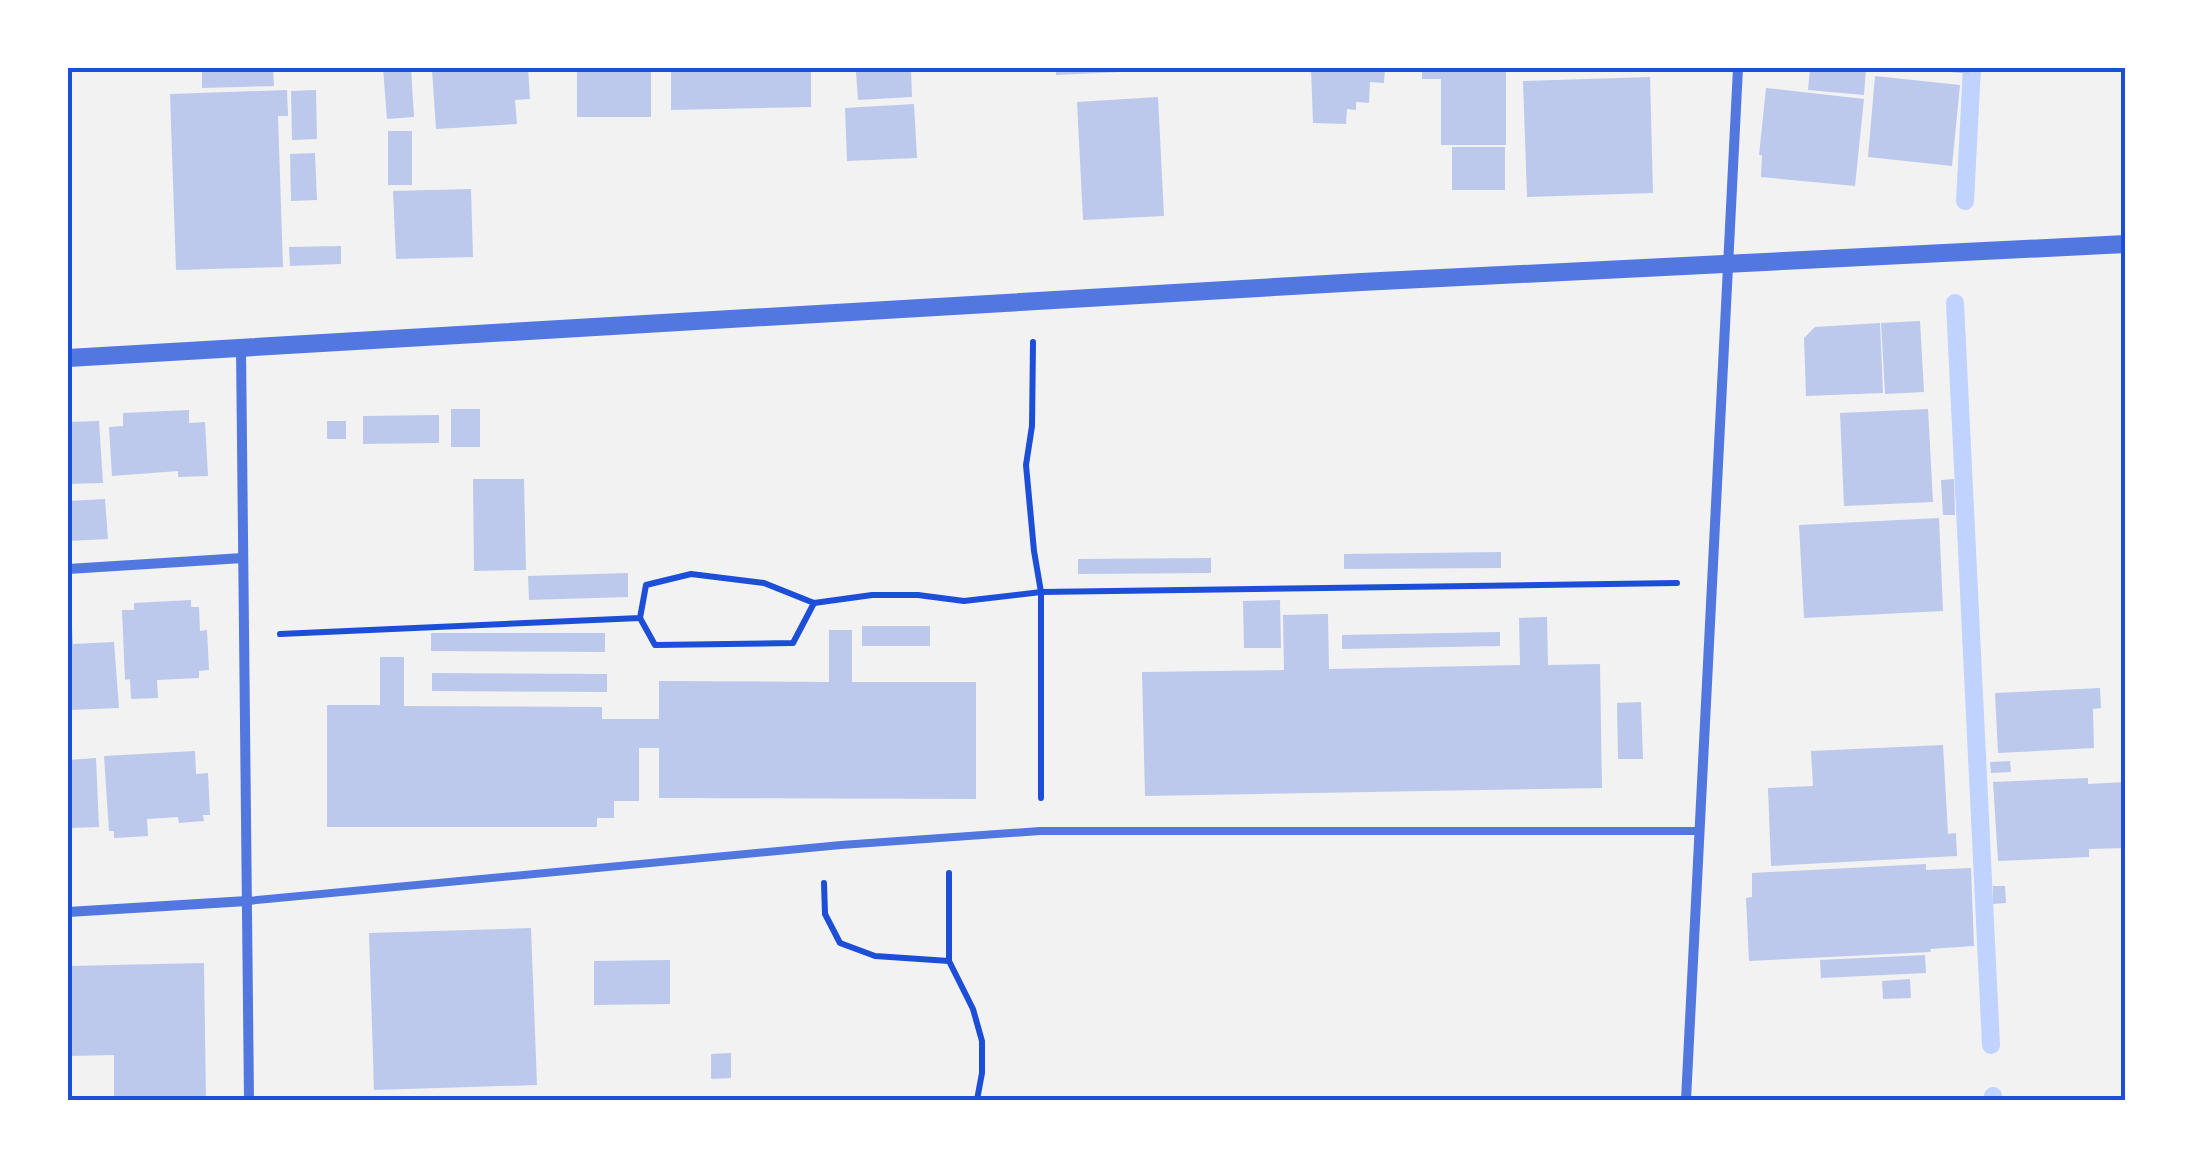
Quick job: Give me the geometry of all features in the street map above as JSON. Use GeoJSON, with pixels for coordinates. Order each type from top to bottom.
{"type":"FeatureCollection","features":[{"type":"Feature","properties":{"kind":"street"},"geometry":{"type":"LineString","coordinates":[[1686,1100],[1738,68]]}},
{"type":"Feature","properties":{"kind":"street"},"geometry":{"type":"LineString","coordinates":[[68,358],[1033,301],[2126,244]]}},
{"type":"Feature","properties":{"kind":"street"},"geometry":{"type":"LineString","coordinates":[[241,348],[249,1100]]}},
{"type":"Feature","properties":{"kind":"street"},"geometry":{"type":"LineString","coordinates":[[68,569],[243,558]]}},
{"type":"Feature","properties":{"kind":"street"},"geometry":{"type":"LineString","coordinates":[[68,912],[247,901]]}},
{"type":"Feature","properties":{"kind":"lane"},"geometry":{"type":"LineString","coordinates":[[247,901],[841,845],[1040,831],[1700,831]]}},
{"type":"Feature","properties":{"kind":"path"},"geometry":{"type":"LineString","coordinates":[[1033,301],[1032,426],[1026,465],[1041,592],[1040,831]]}},
{"type":"Feature","properties":{"kind":"path"},"geometry":{"type":"LineString","coordinates":[[814,603],[793,643],[654,645],[640,618],[646,586],[691,574],[764,584],[814,603],[872,595],[964,601],[1041,592],[1714,582]]}},
{"type":"Feature","properties":{"kind":"path"},"geometry":{"type":"LineString","coordinates":[[244,636],[640,618]]}},
{"type":"Feature","properties":{"kind":"path"},"geometry":{"type":"LineString","coordinates":[[951,837],[948,962],[973,1009],[982,1040],[977,1100]]}},
{"type":"Feature","properties":{"kind":"path"},"geometry":{"type":"LineString","coordinates":[[841,845],[824,882],[825,914],[840,943],[875,956],[948,962]]}},
{"type":"Feature","properties":{"kind":"building"},"geometry":{"type":"Polygon","coordinates":[[[202,68],[273,68],[274,86],[202,88],[202,68]]]}},
{"type":"Feature","properties":{"kind":"building"},"geometry":{"type":"Polygon","coordinates":[[[383,68],[411,68],[414,117],[387,119],[383,68]]]}},
{"type":"Feature","properties":{"kind":"building"},"geometry":{"type":"Polygon","coordinates":[[[528,68],[530,99],[515,100],[517,124],[436,129],[432,70],[528,68]]]}},
{"type":"Feature","properties":{"kind":"building"},"geometry":{"type":"Polygon","coordinates":[[[577,68],[651,68],[651,117],[577,117],[577,68]]]}},
{"type":"Feature","properties":{"kind":"building"},"geometry":{"type":"Polygon","coordinates":[[[671,68],[811,68],[811,107],[671,110],[671,68]]]}},
{"type":"Feature","properties":{"kind":"building"},"geometry":{"type":"Polygon","coordinates":[[[1056,68],[1119,68],[1120,72],[1056,75],[1056,68]]]}},
{"type":"Feature","properties":{"kind":"building"},"geometry":{"type":"Polygon","coordinates":[[[1311,68],[1385,68],[1384,83],[1370,82],[1369,103],[1356,102],[1356,110],[1347,109],[1346,124],[1313,123],[1311,68]]]}},
{"type":"Feature","properties":{"kind":"building"},"geometry":{"type":"Polygon","coordinates":[[[1422,68],[1506,68],[1506,145],[1441,145],[1441,79],[1422,79],[1422,68]]]}},
{"type":"Feature","properties":{"kind":"building"},"geometry":{"type":"Polygon","coordinates":[[[1810,68],[1866,68],[1864,95],[1808,90],[1810,68]]]}},
{"type":"Feature","properties":{"kind":"building"},"geometry":{"type":"Polygon","coordinates":[[[1932,68],[1970,68],[1969,74],[1932,68]]]}},
{"type":"Feature","properties":{"kind":"building"},"geometry":{"type":"Polygon","coordinates":[[[911,69],[912,97],[858,100],[856,72],[911,69]]]}},
{"type":"Feature","properties":{"kind":"building"},"geometry":{"type":"Polygon","coordinates":[[[1875,76],[1960,85],[1952,166],[1868,157],[1875,76]]]}},
{"type":"Feature","properties":{"kind":"building"},"geometry":{"type":"Polygon","coordinates":[[[1650,77],[1653,193],[1527,197],[1523,81],[1650,77]]]}},
{"type":"Feature","properties":{"kind":"building"},"geometry":{"type":"Polygon","coordinates":[[[1766,88],[1864,99],[1855,186],[1761,177],[1759,155],[1766,88]]]}},
{"type":"Feature","properties":{"kind":"building"},"geometry":{"type":"Polygon","coordinates":[[[287,90],[288,116],[278,116],[283,267],[176,270],[170,94],[287,90]]]}},
{"type":"Feature","properties":{"kind":"building"},"geometry":{"type":"Polygon","coordinates":[[[316,90],[317,139],[292,140],[291,91],[316,90]]]}},
{"type":"Feature","properties":{"kind":"building"},"geometry":{"type":"Polygon","coordinates":[[[1158,97],[1164,216],[1083,220],[1077,102],[1158,97]]]}},
{"type":"Feature","properties":{"kind":"building"},"geometry":{"type":"Polygon","coordinates":[[[914,104],[917,158],[847,161],[845,108],[914,104]]]}},
{"type":"Feature","properties":{"kind":"building"},"geometry":{"type":"Polygon","coordinates":[[[388,131],[412,131],[412,185],[388,185],[388,131]]]}},
{"type":"Feature","properties":{"kind":"building"},"geometry":{"type":"Polygon","coordinates":[[[1452,147],[1505,147],[1505,190],[1452,190],[1452,147]]]}},
{"type":"Feature","properties":{"kind":"building"},"geometry":{"type":"Polygon","coordinates":[[[315,153],[317,200],[291,201],[290,154],[315,153]]]}},
{"type":"Feature","properties":{"kind":"building"},"geometry":{"type":"Polygon","coordinates":[[[471,189],[473,257],[396,259],[393,191],[471,189]]]}},
{"type":"Feature","properties":{"kind":"building"},"geometry":{"type":"Polygon","coordinates":[[[341,246],[341,264],[290,266],[289,247],[341,246]]]}},
{"type":"Feature","properties":{"kind":"building"},"geometry":{"type":"Polygon","coordinates":[[[1920,321],[1924,392],[1885,394],[1881,323],[1920,321]]]}},
{"type":"Feature","properties":{"kind":"building"},"geometry":{"type":"Polygon","coordinates":[[[1880,323],[1883,393],[1806,396],[1804,338],[1815,327],[1880,323]]]}},
{"type":"Feature","properties":{"kind":"building"},"geometry":{"type":"Polygon","coordinates":[[[451,409],[480,409],[480,447],[451,447],[451,409]]]}},
{"type":"Feature","properties":{"kind":"building"},"geometry":{"type":"Polygon","coordinates":[[[1928,409],[1933,502],[1844,506],[1840,413],[1928,409]]]}},
{"type":"Feature","properties":{"kind":"building"},"geometry":{"type":"Polygon","coordinates":[[[189,410],[189,423],[205,422],[208,476],[178,477],[178,471],[112,476],[109,427],[123,426],[123,413],[189,410]]]}},
{"type":"Feature","properties":{"kind":"building"},"geometry":{"type":"Polygon","coordinates":[[[439,415],[439,443],[363,444],[363,416],[439,415]]]}},
{"type":"Feature","properties":{"kind":"building"},"geometry":{"type":"Polygon","coordinates":[[[99,421],[103,483],[68,484],[68,422],[99,421]]]}},
{"type":"Feature","properties":{"kind":"building"},"geometry":{"type":"Polygon","coordinates":[[[327,421],[346,421],[346,439],[327,439],[327,421]]]}},
{"type":"Feature","properties":{"kind":"building"},"geometry":{"type":"Polygon","coordinates":[[[473,479],[524,479],[526,570],[474,571],[473,479]]]}},
{"type":"Feature","properties":{"kind":"building"},"geometry":{"type":"Polygon","coordinates":[[[1954,479],[1955,515],[1943,515],[1941,480],[1954,479]]]}},
{"type":"Feature","properties":{"kind":"building"},"geometry":{"type":"Polygon","coordinates":[[[105,499],[108,539],[68,541],[68,501],[105,499]]]}},
{"type":"Feature","properties":{"kind":"building"},"geometry":{"type":"Polygon","coordinates":[[[1939,518],[1943,611],[1804,618],[1799,525],[1939,518]]]}},
{"type":"Feature","properties":{"kind":"building"},"geometry":{"type":"Polygon","coordinates":[[[1501,552],[1501,568],[1344,569],[1344,554],[1501,552]]]}},
{"type":"Feature","properties":{"kind":"building"},"geometry":{"type":"Polygon","coordinates":[[[1211,558],[1211,573],[1078,574],[1078,559],[1211,558]]]}},
{"type":"Feature","properties":{"kind":"building"},"geometry":{"type":"Polygon","coordinates":[[[628,573],[628,597],[529,600],[528,576],[628,573]]]}},
{"type":"Feature","properties":{"kind":"building"},"geometry":{"type":"Polygon","coordinates":[[[191,600],[191,607],[199,607],[200,631],[207,630],[209,670],[199,671],[199,678],[157,680],[158,698],[131,699],[130,679],[125,680],[122,610],[134,610],[134,603],[191,600]]]}},
{"type":"Feature","properties":{"kind":"building"},"geometry":{"type":"Polygon","coordinates":[[[1280,600],[1281,648],[1244,648],[1243,601],[1280,600]]]}},
{"type":"Feature","properties":{"kind":"building"},"geometry":{"type":"Polygon","coordinates":[[[1328,614],[1329,669],[1520,665],[1519,618],[1547,617],[1548,665],[1600,664],[1602,788],[1145,796],[1142,672],[1284,670],[1283,615],[1328,614]]]}},
{"type":"Feature","properties":{"kind":"building"},"geometry":{"type":"Polygon","coordinates":[[[862,626],[930,626],[930,646],[862,646],[862,626]]]}},
{"type":"Feature","properties":{"kind":"building"},"geometry":{"type":"Polygon","coordinates":[[[68,627],[72,627],[73,644],[114,642],[119,708],[68,710],[68,627]]]}},
{"type":"Feature","properties":{"kind":"building"},"geometry":{"type":"Polygon","coordinates":[[[829,630],[852,630],[852,682],[976,682],[976,799],[659,798],[659,748],[639,748],[639,801],[614,801],[614,818],[597,818],[597,827],[327,827],[327,705],[380,705],[380,657],[404,657],[404,706],[602,707],[602,719],[659,719],[659,681],[829,682],[829,630]]]}},
{"type":"Feature","properties":{"kind":"building"},"geometry":{"type":"Polygon","coordinates":[[[1500,632],[1500,646],[1342,649],[1342,635],[1500,632]]]}},
{"type":"Feature","properties":{"kind":"building"},"geometry":{"type":"Polygon","coordinates":[[[431,633],[605,633],[605,652],[431,651],[431,633]]]}},
{"type":"Feature","properties":{"kind":"building"},"geometry":{"type":"Polygon","coordinates":[[[432,673],[607,674],[607,692],[432,691],[432,673]]]}},
{"type":"Feature","properties":{"kind":"building"},"geometry":{"type":"Polygon","coordinates":[[[2100,688],[2101,708],[2093,709],[2094,748],[1998,753],[1995,693],[2100,688]]]}},
{"type":"Feature","properties":{"kind":"building"},"geometry":{"type":"Polygon","coordinates":[[[1641,702],[1643,759],[1618,759],[1617,703],[1641,702]]]}},
{"type":"Feature","properties":{"kind":"building"},"geometry":{"type":"Polygon","coordinates":[[[1943,745],[1948,834],[1956,833],[1957,856],[1771,866],[1768,788],[1813,786],[1811,751],[1943,745]]]}},
{"type":"Feature","properties":{"kind":"building"},"geometry":{"type":"Polygon","coordinates":[[[195,751],[196,774],[208,773],[210,815],[203,815],[204,821],[179,823],[178,817],[147,819],[148,836],[114,838],[114,831],[109,831],[104,756],[195,751]]]}},
{"type":"Feature","properties":{"kind":"building"},"geometry":{"type":"Polygon","coordinates":[[[96,758],[99,827],[68,828],[68,760],[96,758]]]}},
{"type":"Feature","properties":{"kind":"building"},"geometry":{"type":"Polygon","coordinates":[[[2010,761],[2011,772],[1991,773],[1990,762],[2010,761]]]}},
{"type":"Feature","properties":{"kind":"building"},"geometry":{"type":"Polygon","coordinates":[[[2088,778],[2088,784],[2126,782],[2126,848],[2089,849],[2089,857],[1998,861],[1993,782],[2088,778]]]}},
{"type":"Feature","properties":{"kind":"building"},"geometry":{"type":"Polygon","coordinates":[[[1926,864],[1926,870],[1971,868],[1974,946],[1930,949],[1931,952],[1749,961],[1746,898],[1752,897],[1752,873],[1926,864]]]}},
{"type":"Feature","properties":{"kind":"building"},"geometry":{"type":"Polygon","coordinates":[[[1993,886],[2005,886],[2006,903],[1993,904],[1993,886]]]}},
{"type":"Feature","properties":{"kind":"building"},"geometry":{"type":"Polygon","coordinates":[[[531,928],[537,1085],[374,1090],[369,933],[531,928]]]}},
{"type":"Feature","properties":{"kind":"building"},"geometry":{"type":"Polygon","coordinates":[[[1925,955],[1926,973],[1821,978],[1820,960],[1925,955]]]}},
{"type":"Feature","properties":{"kind":"building"},"geometry":{"type":"Polygon","coordinates":[[[670,960],[670,1004],[594,1005],[594,961],[670,960]]]}},
{"type":"Feature","properties":{"kind":"building"},"geometry":{"type":"Polygon","coordinates":[[[204,963],[206,1100],[114,1100],[114,1055],[71,1056],[68,1068],[68,966],[204,963]]]}},
{"type":"Feature","properties":{"kind":"building"},"geometry":{"type":"Polygon","coordinates":[[[1910,979],[1911,998],[1883,999],[1882,981],[1910,979]]]}},
{"type":"Feature","properties":{"kind":"building"},"geometry":{"type":"Polygon","coordinates":[[[731,1053],[731,1078],[711,1079],[711,1054],[731,1053]]]}},
{"type":"Feature","properties":{"kind":"waterway"},"geometry":{"type":"LineString","coordinates":[[1965,201],[1972,68]]}},
{"type":"Feature","properties":{"kind":"waterway"},"geometry":{"type":"LineString","coordinates":[[1955,303],[1991,1045]]}},
{"type":"Feature","properties":{"kind":"waterway"},"geometry":{"type":"LineString","coordinates":[[1993,1096],[1994,1100]]}}]}
